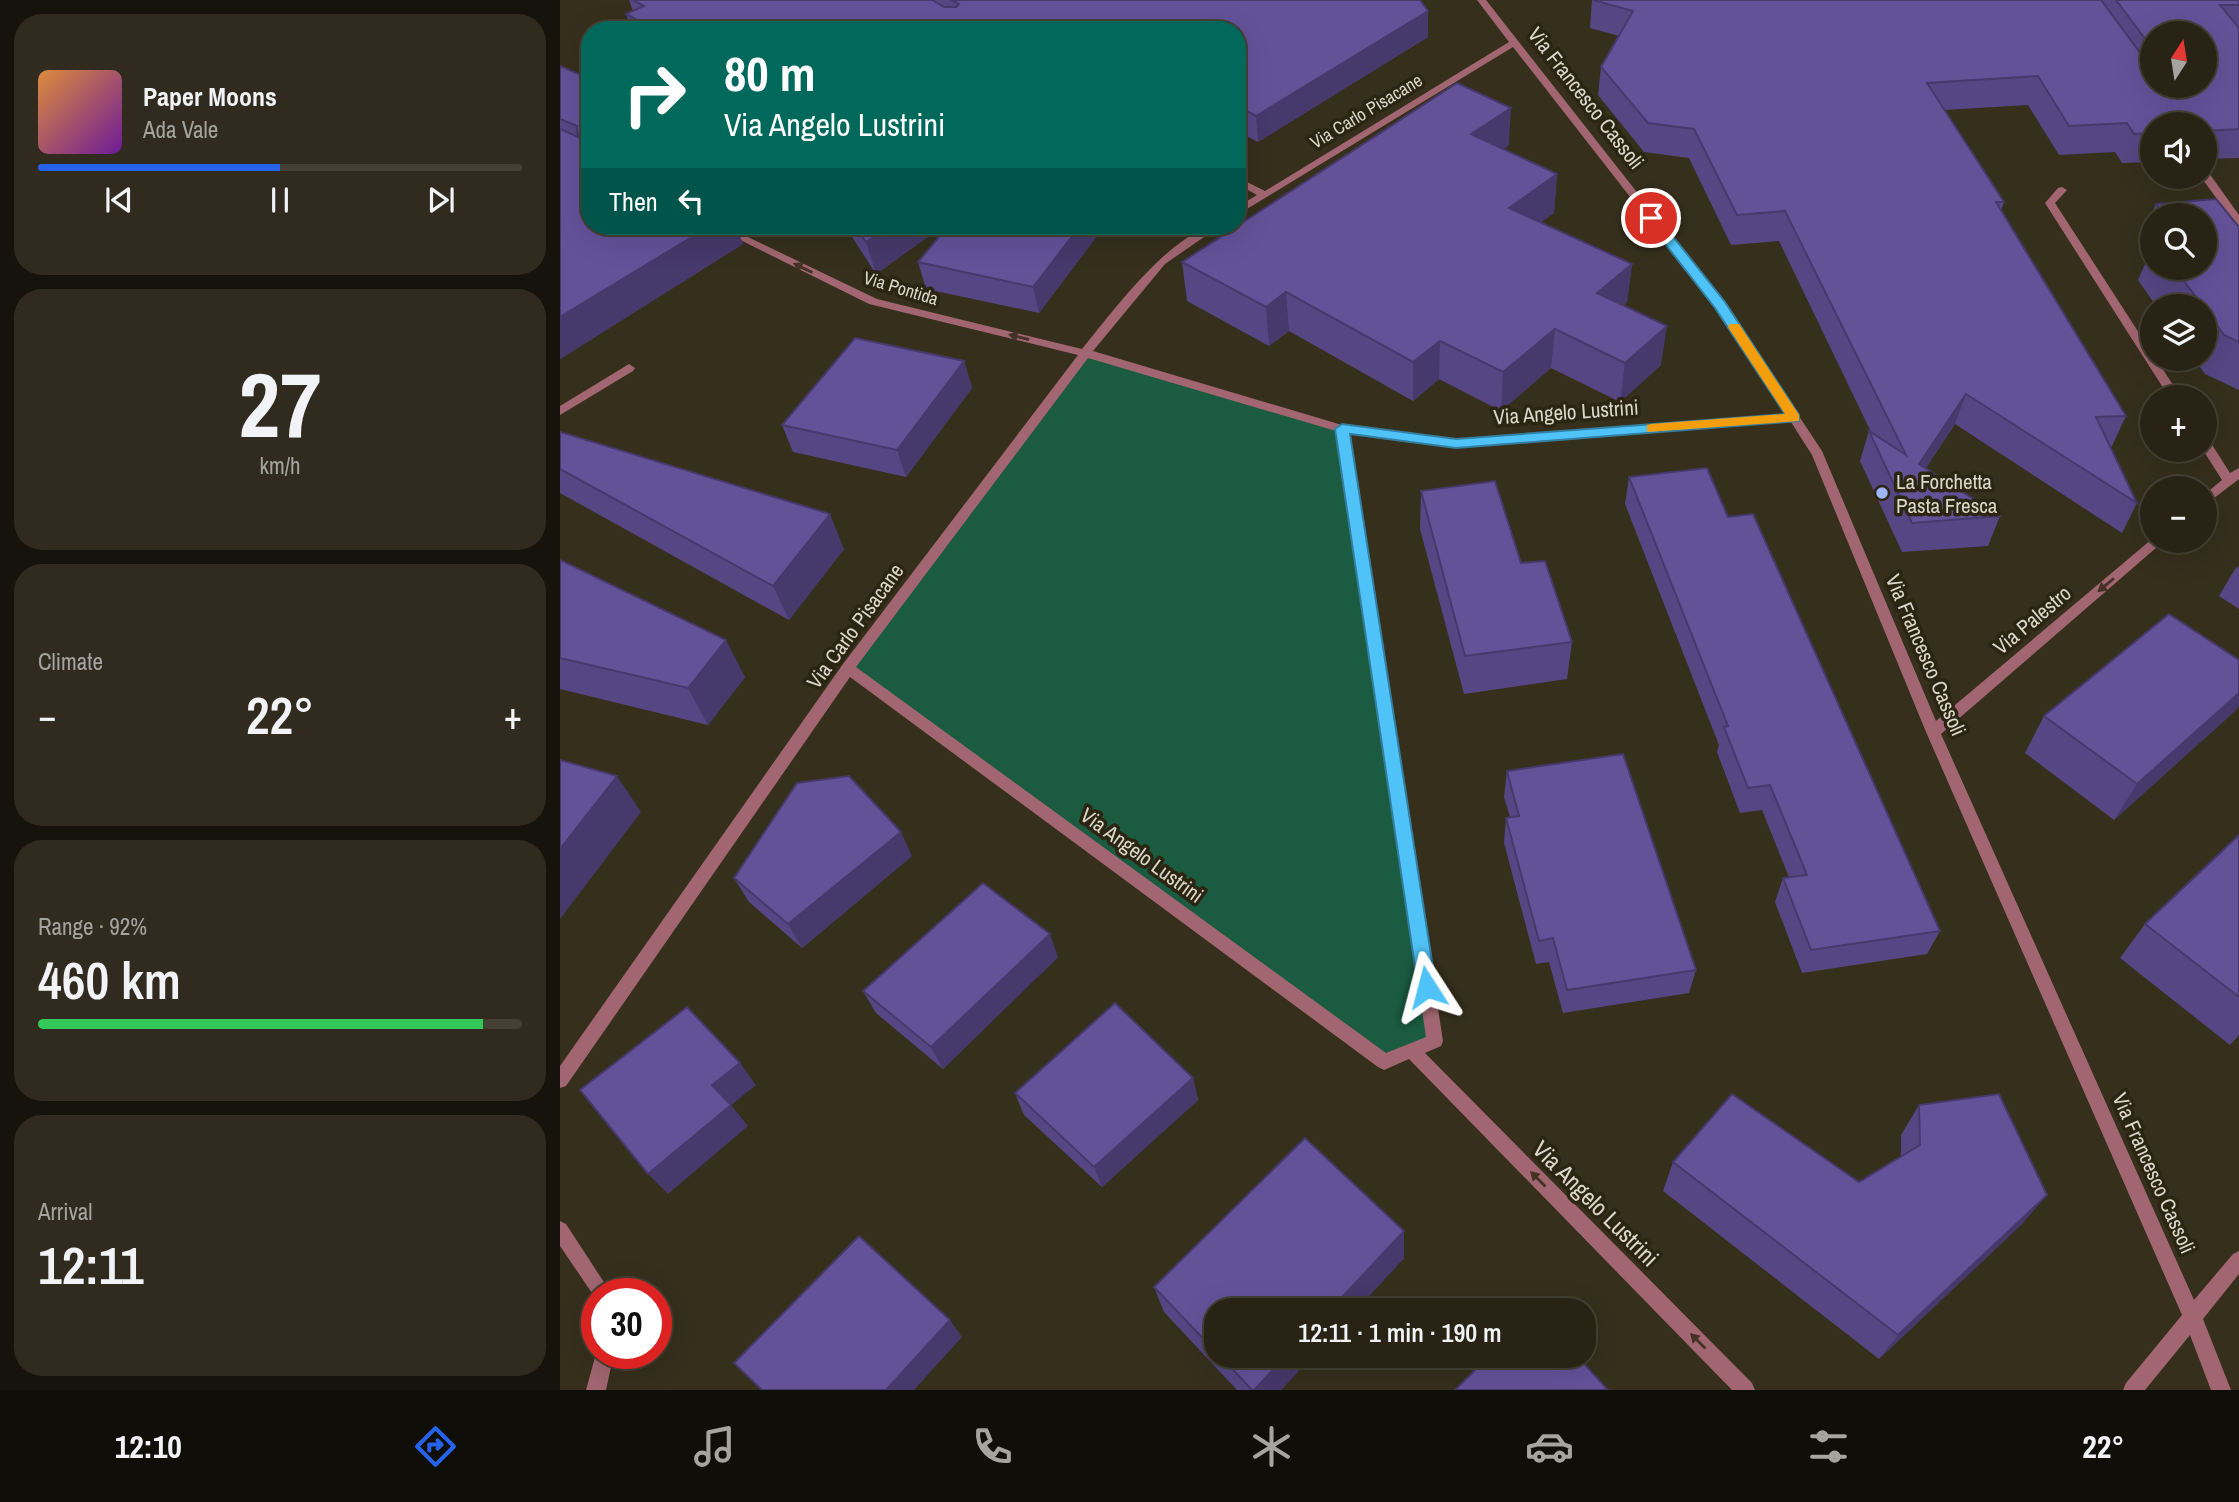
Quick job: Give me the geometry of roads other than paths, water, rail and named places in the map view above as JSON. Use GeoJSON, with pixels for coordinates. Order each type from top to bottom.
{"type":"FeatureCollection","features":[{"type":"Feature","properties":{"kind":"street","name":"Via Francesco Cassoli"},"geometry":{"type":"LineString","coordinates":[[1481,0],[1720,305],[1818,454],[1933,732],[2192,1315],[2221,1390]]}},
{"type":"Feature","properties":{"kind":"street","name":"Via Carlo Pisacane"},"geometry":{"type":"LineString","coordinates":[[1246,207],[1514,43]]}},
{"type":"Feature","properties":{"kind":"street"},"geometry":{"type":"LineString","coordinates":[[1246,185],[1265,195]]}},
{"type":"Feature","properties":{"kind":"street"},"geometry":{"type":"LineString","coordinates":[[2215,189],[2239,222]]}},
{"type":"Feature","properties":{"kind":"street"},"geometry":{"type":"LineString","coordinates":[[2062,190],[2050,202],[2167,385]]}},
{"type":"Feature","properties":{"kind":"street","name":"Via Pontida"},"geometry":{"type":"LineString","coordinates":[[735,235],[873,302],[1085,354]]}},
{"type":"Feature","properties":{"kind":"street","name":"Via Carlo Pisacane"},"geometry":{"type":"LineString","coordinates":[[560,1080],[848,668],[1085,354],[1166,257],[1200,235]]}},
{"type":"Feature","properties":{"kind":"street","name":"Via Angelo Lustrini"},"geometry":{"type":"LineString","coordinates":[[1085,354],[1342,429],[1456,443],[1795,418]]}},
{"type":"Feature","properties":{"kind":"street"},"geometry":{"type":"LineString","coordinates":[[560,411],[629,368]]}},
{"type":"Feature","properties":{"kind":"street","name":"Via Angelo Lustrini"},"geometry":{"type":"LineString","coordinates":[[848,668],[1384,1062],[1435,1041],[1342,429]]}},
{"type":"Feature","properties":{"kind":"street"},"geometry":{"type":"LineString","coordinates":[[2217,457],[2234,476],[2217,491]]}},
{"type":"Feature","properties":{"kind":"street","name":"Via Palestro"},"geometry":{"type":"LineString","coordinates":[[1933,732],[2144,553]]}},
{"type":"Feature","properties":{"kind":"street","name":"Via Angelo Lustrini"},"geometry":{"type":"LineString","coordinates":[[1412,1051],[1745,1390]]}},
{"type":"Feature","properties":{"kind":"street"},"geometry":{"type":"LineString","coordinates":[[560,1230],[592,1278]]}},
{"type":"Feature","properties":{"kind":"street"},"geometry":{"type":"LineString","coordinates":[[2133,1390],[2239,1261]]}},
{"type":"Feature","properties":{"kind":"street"},"geometry":{"type":"LineString","coordinates":[[596,1390],[601,1369]]}},
{"type":"Feature","properties":{"kind":"place","name":"La Forchetta Pasta Fresca"},"geometry":{"type":"Point","coordinates":[1882,493]}}]}
